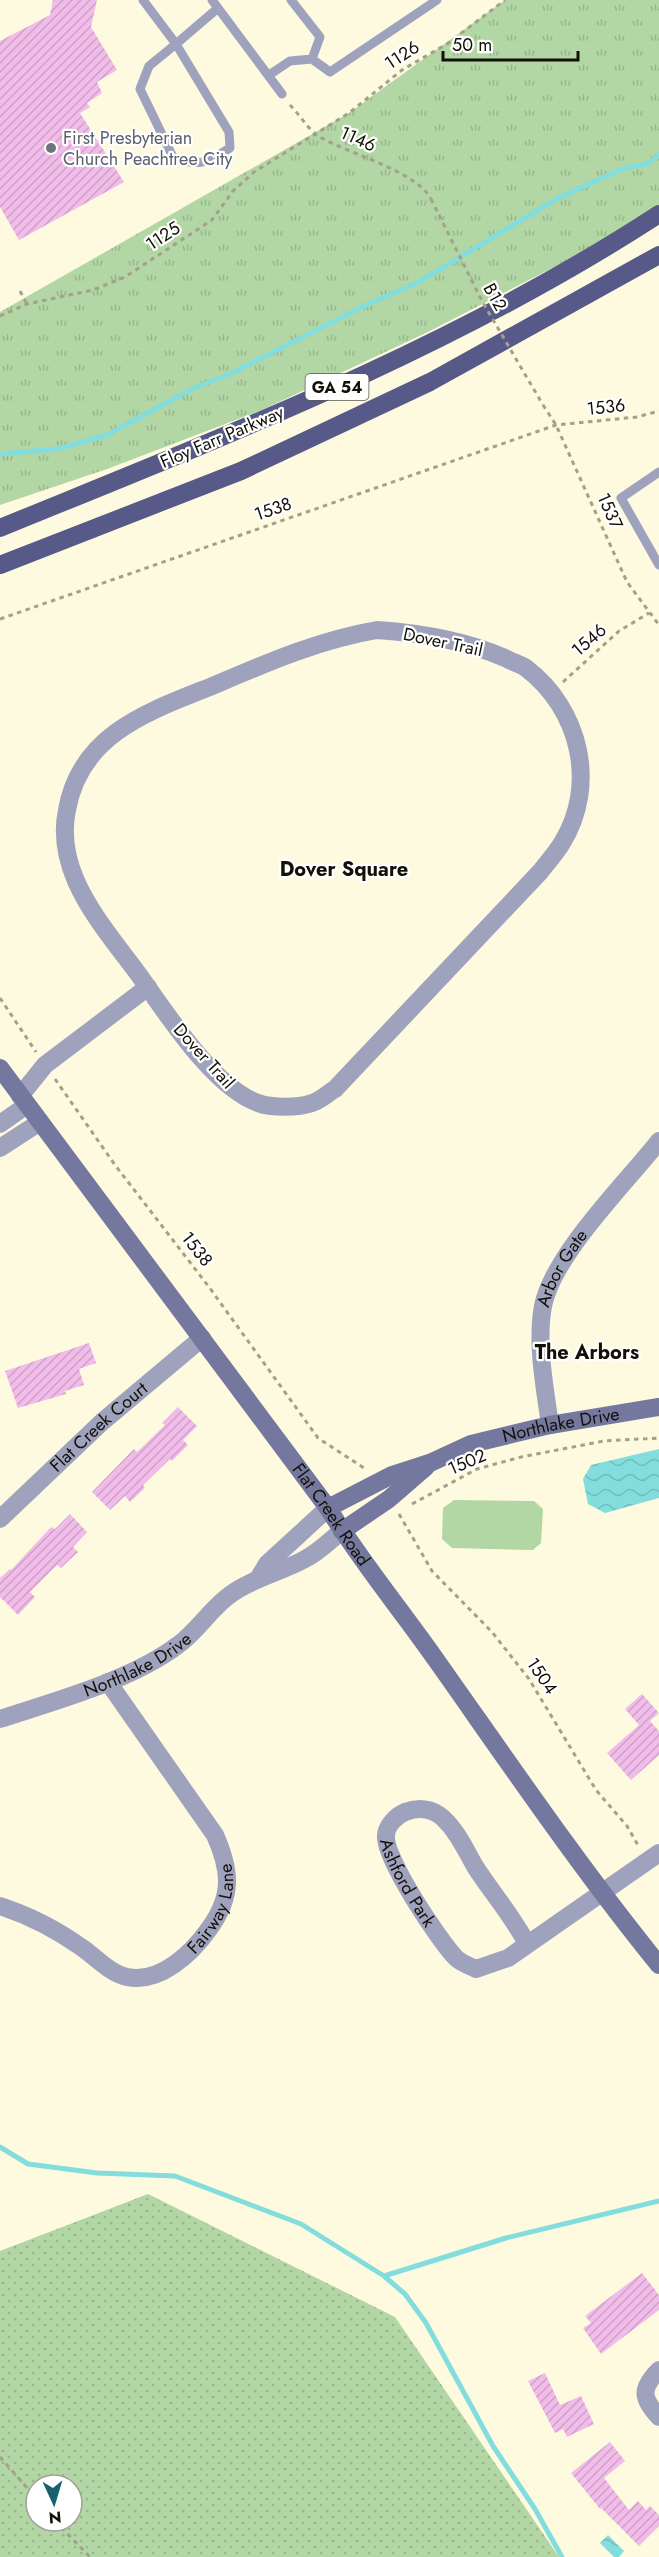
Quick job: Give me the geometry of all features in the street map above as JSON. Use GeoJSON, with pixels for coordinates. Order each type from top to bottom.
{"type":"FeatureCollection","features":[{"type":"Feature","properties":{"kind":"main road","name":"Floy Farr Parkway"},"geometry":{"type":"LineString","coordinates":[[0,528],[276,415],[451,334],[609,247],[659,214]]}},
{"type":"Feature","properties":{"kind":"main road","name":"Floy Farr Parkway"},"geometry":{"type":"LineString","coordinates":[[0,565],[241,471],[346,422],[430,382],[659,255]]}},
{"type":"Feature","properties":{"kind":"street","name":"Dover Trail"},"geometry":{"type":"LineString","coordinates":[[377,630],[433,636],[483,648],[524,667],[551,693],[574,732],[580,760],[582,790],[574,818],[562,843],[540,872],[335,1089],[312,1103],[285,1106],[260,1104],[233,1090],[187,1039],[88,904],[75,880],[67,855],[64,827],[76,777],[90,754],[107,737],[134,720],[287,655],[345,635],[377,630]]}},
{"type":"Feature","properties":{"kind":"street"},"geometry":{"type":"LineString","coordinates":[[0,1124],[23,1100],[45,1065],[148,987]]}},
{"type":"Feature","properties":{"kind":"street","name":"Flat Creek Road"},"geometry":{"type":"LineString","coordinates":[[0,1068],[328,1508],[342,1531],[401,1610],[601,1893],[659,1965]]}},
{"type":"Feature","properties":{"kind":"street"},"geometry":{"type":"LineString","coordinates":[[0,1148],[40,1122]]}},
{"type":"Feature","properties":{"kind":"street","name":"Arbor Gate"},"geometry":{"type":"LineString","coordinates":[[550,1425],[542,1334],[543,1307],[549,1286],[558,1267],[587,1228],[659,1141]]}},
{"type":"Feature","properties":{"kind":"street","name":"Flat Creek Court"},"geometry":{"type":"LineString","coordinates":[[0,1519],[102,1422],[202,1338]]}},
{"type":"Feature","properties":{"kind":"street","name":"Northlake Drive"},"geometry":{"type":"LineString","coordinates":[[258,1579],[267,1564],[328,1508],[378,1482],[432,1462],[471,1444],[550,1425],[659,1407]]}},
{"type":"Feature","properties":{"kind":"street","name":"Northlake Drive"},"geometry":{"type":"LineString","coordinates":[[0,1719],[108,1682],[155,1660],[196,1630],[213,1609],[234,1592],[308,1558],[342,1531],[394,1505],[432,1462]]}},
{"type":"Feature","properties":{"kind":"street","name":"Fairway Lane"},"geometry":{"type":"LineString","coordinates":[[0,1906],[46,1926],[81,1947],[114,1972],[126,1977],[140,1978],[178,1962],[194,1949],[221,1909],[228,1891],[227,1873],[224,1854],[215,1835],[108,1682]]}},
{"type":"Feature","properties":{"kind":"street","name":"Ashford Park"},"geometry":{"type":"LineString","coordinates":[[527,1944],[516,1923],[477,1869],[455,1832],[442,1817],[425,1808],[400,1814],[391,1822],[386,1836],[390,1855],[401,1880],[457,1959],[476,1969],[508,1958],[653,1857]]}},
{"type":"Feature","properties":{"kind":"street"},"geometry":{"type":"LineString","coordinates":[[659,2370],[651,2378],[644,2392],[647,2404],[659,2417]]}},
{"type":"Feature","properties":{"kind":"lane"},"geometry":{"type":"LineString","coordinates":[[143,0],[176,44],[229,132],[230,148],[209,161],[191,164],[173,157],[140,89],[149,66],[176,44],[218,8]]}},
{"type":"Feature","properties":{"kind":"lane"},"geometry":{"type":"LineString","coordinates":[[212,0],[282,94]]}},
{"type":"Feature","properties":{"kind":"lane"},"geometry":{"type":"LineString","coordinates":[[291,0],[320,37],[312,59]]}},
{"type":"Feature","properties":{"kind":"lane"},"geometry":{"type":"LineString","coordinates":[[269,75],[290,61],[312,59],[330,72],[437,0]]}},
{"type":"Feature","properties":{"kind":"lane"},"geometry":{"type":"LineString","coordinates":[[659,472],[621,498],[659,565]]}},
{"type":"Feature","properties":{"kind":"path","name":"1126"},"geometry":{"type":"LineString","coordinates":[[316,134],[349,113],[402,70],[447,44],[505,0]]}},
{"type":"Feature","properties":{"kind":"path","name":"1146"},"geometry":{"type":"LineString","coordinates":[[282,94],[316,134],[346,151],[384,165],[426,190],[431,199]]}},
{"type":"Feature","properties":{"kind":"path","name":"1125"},"geometry":{"type":"LineString","coordinates":[[0,316],[27,304],[93,290],[125,277],[212,220],[233,192],[254,172],[316,134]]}},
{"type":"Feature","properties":{"kind":"path","name":"B12"},"geometry":{"type":"LineString","coordinates":[[431,199],[482,301],[543,405]]}},
{"type":"Feature","properties":{"kind":"path"},"geometry":{"type":"LineString","coordinates":[[20,291],[27,304]]}},
{"type":"Feature","properties":{"kind":"path","name":"1537"},"geometry":{"type":"LineString","coordinates":[[543,405],[556,425],[627,582],[659,625]]}},
{"type":"Feature","properties":{"kind":"path","name":"1536"},"geometry":{"type":"LineString","coordinates":[[556,425],[637,417],[659,411]]}},
{"type":"Feature","properties":{"kind":"path","name":"1538"},"geometry":{"type":"LineString","coordinates":[[0,619],[556,425]]}},
{"type":"Feature","properties":{"kind":"path","name":"1546"},"geometry":{"type":"LineString","coordinates":[[551,693],[619,631],[650,613]]}},
{"type":"Feature","properties":{"kind":"path","name":"1538"},"geometry":{"type":"LineString","coordinates":[[0,998],[115,1165],[209,1287],[318,1438],[363,1466],[378,1482]]}},
{"type":"Feature","properties":{"kind":"path","name":"1502"},"geometry":{"type":"LineString","coordinates":[[394,1505],[477,1469],[521,1457],[604,1441],[659,1438]]}},
{"type":"Feature","properties":{"kind":"path","name":"1504"},"geometry":{"type":"LineString","coordinates":[[394,1505],[432,1571],[492,1632],[529,1679],[596,1790],[653,1857]]}},
{"type":"Feature","properties":{"kind":"path"},"geometry":{"type":"LineString","coordinates":[[0,2457],[24,2484]]}},
{"type":"Feature","properties":{"kind":"path"},"geometry":{"type":"LineString","coordinates":[[67,2533],[90,2557]]}},
{"type":"Feature","properties":{"kind":"green space"},"geometry":{"type":"Polygon","coordinates":[[[505,0],[659,0],[659,205],[603,242],[430,331],[262,410],[107,469],[0,505],[0,312],[349,113],[505,0]]]}},
{"type":"Feature","properties":{"kind":"green space"},"geometry":{"type":"Polygon","coordinates":[[[454,1500],[534,1501],[543,1509],[541,1543],[533,1550],[452,1548],[442,1539],[443,1508],[454,1500]]]}},
{"type":"Feature","properties":{"kind":"green space"},"geometry":{"type":"Polygon","coordinates":[[[148,2194],[395,2317],[559,2557],[0,2557],[0,2251],[148,2194]]]}},
{"type":"Feature","properties":{"kind":"water"},"geometry":{"type":"Polygon","coordinates":[[[659,1449],[659,1498],[605,1513],[588,1504],[583,1479],[591,1465],[659,1449]]]}},
{"type":"Feature","properties":{"kind":"water"},"geometry":{"type":"Polygon","coordinates":[[[608,2535],[624,2551],[619,2557],[614,2557],[600,2543],[608,2535]]]}},
{"type":"Feature","properties":{"kind":"building","name":"First Presbyterian Church Peachtree City"},"geometry":{"type":"Polygon","coordinates":[[[53,0],[97,0],[91,27],[117,70],[97,82],[102,93],[87,103],[90,107],[80,113],[124,182],[19,240],[0,207],[0,41],[50,15],[53,0]]]}},
{"type":"Feature","properties":{"kind":"building"},"geometry":{"type":"Polygon","coordinates":[[[89,1343],[96,1363],[79,1369],[84,1385],[65,1391],[66,1394],[18,1408],[5,1371],[89,1343]]]}},
{"type":"Feature","properties":{"kind":"building"},"geometry":{"type":"Polygon","coordinates":[[[178,1407],[197,1426],[183,1440],[188,1445],[143,1485],[145,1488],[130,1502],[125,1496],[110,1510],[92,1492],[134,1449],[137,1452],[165,1425],[162,1423],[178,1407]]]}},
{"type":"Feature","properties":{"kind":"building"},"geometry":{"type":"Polygon","coordinates":[[[70,1514],[87,1532],[73,1547],[78,1552],[61,1568],[57,1565],[30,1592],[35,1597],[18,1615],[0,1597],[0,1578],[11,1570],[51,1527],[55,1529],[70,1514]]]}},
{"type":"Feature","properties":{"kind":"building"},"geometry":{"type":"Polygon","coordinates":[[[642,1694],[659,1713],[650,1721],[659,1731],[659,1755],[631,1780],[607,1753],[639,1725],[625,1709],[642,1694]]]}},
{"type":"Feature","properties":{"kind":"building"},"geometry":{"type":"Polygon","coordinates":[[[642,2273],[659,2295],[659,2310],[601,2354],[583,2328],[591,2323],[585,2316],[642,2273]]]}},
{"type":"Feature","properties":{"kind":"building"},"geometry":{"type":"Polygon","coordinates":[[[545,2373],[560,2405],[581,2396],[594,2424],[567,2437],[563,2429],[555,2433],[528,2381],[545,2373]]]}},
{"type":"Feature","properties":{"kind":"building"},"geometry":{"type":"Polygon","coordinates":[[[610,2442],[625,2461],[604,2478],[629,2510],[638,2501],[646,2510],[650,2506],[659,2515],[659,2526],[639,2546],[600,2509],[571,2473],[610,2442]]]}},
{"type":"Feature","properties":{"kind":"waterway"},"geometry":{"type":"LineString","coordinates":[[0,454],[57,449],[107,435],[196,387],[228,375],[368,304],[419,282],[558,198],[625,168],[647,164],[659,155]]}},
{"type":"Feature","properties":{"kind":"waterway"},"geometry":{"type":"LineString","coordinates":[[0,2147],[28,2164],[97,2173],[175,2176],[301,2224],[384,2276],[405,2294],[426,2323],[493,2446],[535,2509],[562,2557]]}},
{"type":"Feature","properties":{"kind":"waterway"},"geometry":{"type":"LineString","coordinates":[[384,2276],[506,2238],[659,2201]]}},
{"type":"Feature","properties":{"kind":"place","name":"First Presbyterian Church Peachtree City"},"geometry":{"type":"Point","coordinates":[51,148]}},
{"type":"Feature","properties":{"kind":"district","name":"Dover Square"},"geometry":{"type":"Point","coordinates":[344,869]}},
{"type":"Feature","properties":{"kind":"district","name":"The Arbors"},"geometry":{"type":"Point","coordinates":[587,1352]}}]}
